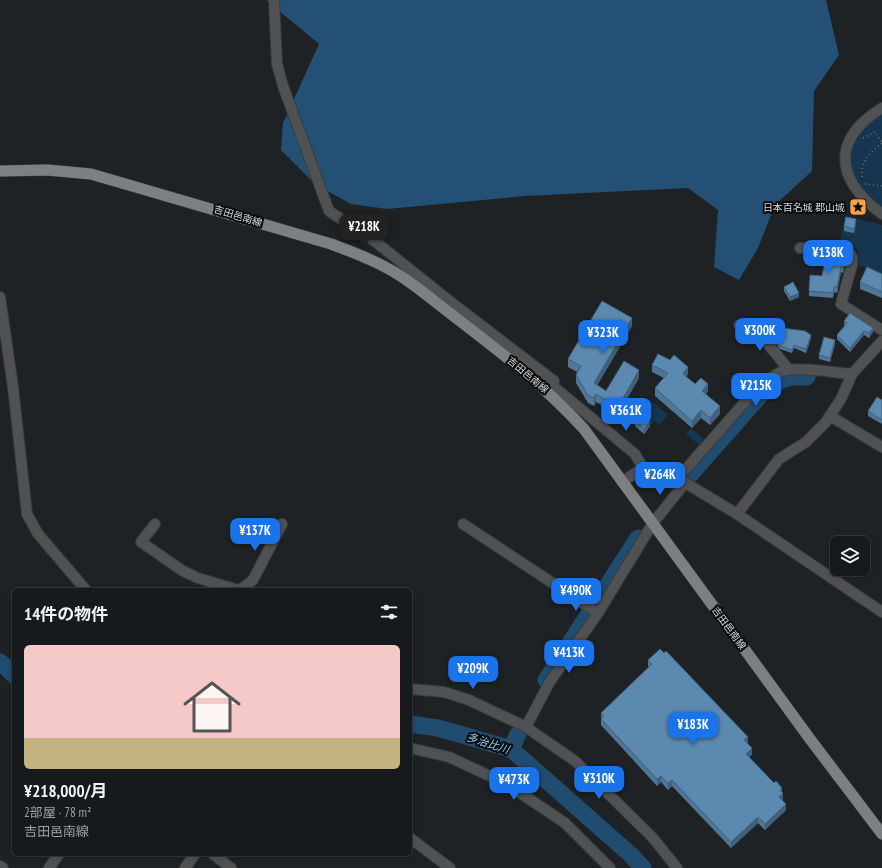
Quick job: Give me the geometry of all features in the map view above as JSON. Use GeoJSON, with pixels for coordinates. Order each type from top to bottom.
{"type":"FeatureCollection","features":[{"type":"Feature","properties":{"kind":"main road","name":"吉田邑南線"},"geometry":{"type":"LineString","coordinates":[[0,171],[70,171],[117,180],[331,244],[372,260],[389,269],[523,369],[558,401],[584,429],[810,739],[882,834]]}},
{"type":"Feature","properties":{"kind":"street"},"geometry":{"type":"LineString","coordinates":[[274,0],[277,64],[329,211],[377,243],[452,303],[554,381],[553,386],[635,454],[643,468]]}},
{"type":"Feature","properties":{"kind":"street"},"geometry":{"type":"LineString","coordinates":[[882,108],[865,118],[854,132],[846,148],[846,170],[855,189],[867,203],[882,214]]}},
{"type":"Feature","properties":{"kind":"street"},"geometry":{"type":"LineString","coordinates":[[800,248],[843,249],[848,251],[853,259],[841,304],[882,330]]}},
{"type":"Feature","properties":{"kind":"street"},"geometry":{"type":"LineString","coordinates":[[0,298],[13,387],[27,514],[38,534],[84,588]]}},
{"type":"Feature","properties":{"kind":"street"},"geometry":{"type":"LineString","coordinates":[[739,325],[768,344],[789,370]]}},
{"type":"Feature","properties":{"kind":"street"},"geometry":{"type":"LineString","coordinates":[[737,514],[779,459],[806,442],[826,423],[852,374],[882,341]]}},
{"type":"Feature","properties":{"kind":"street"},"geometry":{"type":"LineString","coordinates":[[526,727],[549,683],[598,613],[653,523],[682,481],[759,386],[784,371],[789,370],[852,374]]}},
{"type":"Feature","properties":{"kind":"street"},"geometry":{"type":"LineString","coordinates":[[830,416],[882,447]]}},
{"type":"Feature","properties":{"kind":"street"},"geometry":{"type":"LineString","coordinates":[[622,482],[643,468],[669,472],[737,514],[882,612]]}},
{"type":"Feature","properties":{"kind":"street"},"geometry":{"type":"LineString","coordinates":[[155,524],[141,542],[183,571],[198,578],[232,588]]}},
{"type":"Feature","properties":{"kind":"street"},"geometry":{"type":"LineString","coordinates":[[242,588],[253,580],[282,524]]}},
{"type":"Feature","properties":{"kind":"street"},"geometry":{"type":"LineString","coordinates":[[463,524],[598,613]]}},
{"type":"Feature","properties":{"kind":"street"},"geometry":{"type":"LineString","coordinates":[[412,688],[444,692],[469,700],[526,727],[575,761],[653,838],[676,868]]}},
{"type":"Feature","properties":{"kind":"street"},"geometry":{"type":"LineString","coordinates":[[412,748],[449,757],[507,784],[565,823],[610,868]]}},
{"type":"Feature","properties":{"kind":"street"},"geometry":{"type":"LineString","coordinates":[[412,839],[450,867],[460,868]]}},
{"type":"Feature","properties":{"kind":"street"},"geometry":{"type":"LineString","coordinates":[[49,868],[58,856]]}},
{"type":"Feature","properties":{"kind":"street"},"geometry":{"type":"LineString","coordinates":[[185,868],[194,856]]}},
{"type":"Feature","properties":{"kind":"street"},"geometry":{"type":"LineString","coordinates":[[216,856],[231,868]]}},
{"type":"Feature","properties":{"kind":"path"},"geometry":{"type":"LineString","coordinates":[[859,139],[875,132],[882,143],[867,155],[862,166],[861,177],[865,184],[882,186]]}},
{"type":"Feature","properties":{"kind":"shaded area"},"geometry":{"type":"Polygon","coordinates":[[[266,0],[826,0],[839,55],[814,91],[812,171],[775,205],[758,248],[739,280],[714,267],[718,210],[688,188],[525,196],[387,209],[351,204],[315,184],[281,150],[283,123],[319,44],[266,0]]]}},
{"type":"Feature","properties":{"kind":"shaded area"},"geometry":{"type":"Polygon","coordinates":[[[882,112],[882,209],[865,197],[850,169],[850,155],[854,136],[882,112]]]}},
{"type":"Feature","properties":{"kind":"shaded area"},"geometry":{"type":"Polygon","coordinates":[[[845,216],[882,225],[882,274],[859,265],[858,251],[853,245],[840,241],[845,216]]]}},
{"type":"Feature","properties":{"kind":"shaded area"},"geometry":{"type":"Polygon","coordinates":[[[650,400],[668,415],[659,425],[654,421],[651,425],[639,414],[650,400]]]}},
{"type":"Feature","properties":{"kind":"shaded area"},"geometry":{"type":"Polygon","coordinates":[[[691,428],[704,439],[699,445],[686,434],[691,428]]]}},
{"type":"Feature","properties":{"kind":"building"},"geometry":{"type":"Polygon","coordinates":[[[846,217],[856,219],[854,229],[844,226],[846,217]]]}},
{"type":"Feature","properties":{"kind":"building"},"geometry":{"type":"Polygon","coordinates":[[[827,252],[846,256],[843,267],[841,267],[837,287],[834,287],[833,293],[809,291],[810,275],[822,276],[827,252]]]}},
{"type":"Feature","properties":{"kind":"building"},"geometry":{"type":"Polygon","coordinates":[[[867,267],[882,274],[882,292],[860,282],[867,267]]]}},
{"type":"Feature","properties":{"kind":"building"},"geometry":{"type":"Polygon","coordinates":[[[793,282],[799,293],[790,297],[784,287],[793,282]]]}},
{"type":"Feature","properties":{"kind":"building"},"geometry":{"type":"Polygon","coordinates":[[[602,301],[632,318],[594,383],[606,391],[624,361],[639,370],[618,407],[596,394],[594,398],[588,395],[576,375],[581,366],[568,359],[602,301]]]}},
{"type":"Feature","properties":{"kind":"building"},"geometry":{"type":"Polygon","coordinates":[[[850,313],[873,328],[869,333],[864,331],[850,348],[837,335],[847,323],[844,321],[850,313]]]}},
{"type":"Feature","properties":{"kind":"building"},"geometry":{"type":"Polygon","coordinates":[[[782,328],[805,331],[811,335],[806,349],[794,345],[792,350],[780,346],[777,342],[782,328]]]}},
{"type":"Feature","properties":{"kind":"building"},"geometry":{"type":"Polygon","coordinates":[[[824,337],[835,340],[830,358],[819,355],[824,337]]]}},
{"type":"Feature","properties":{"kind":"building"},"geometry":{"type":"Polygon","coordinates":[[[658,354],[670,360],[674,355],[688,367],[683,374],[695,384],[701,378],[708,384],[702,391],[720,406],[710,418],[701,410],[692,421],[655,388],[668,373],[652,365],[658,354]]]}},
{"type":"Feature","properties":{"kind":"building"},"geometry":{"type":"Polygon","coordinates":[[[877,397],[882,400],[882,420],[868,411],[877,397]]]}},
{"type":"Feature","properties":{"kind":"building"},"geometry":{"type":"Polygon","coordinates":[[[641,414],[650,422],[644,429],[635,421],[641,414]]]}},
{"type":"Feature","properties":{"kind":"building"},"geometry":{"type":"Polygon","coordinates":[[[660,649],[664,653],[666,651],[748,737],[744,740],[752,748],[746,754],[774,783],[776,781],[782,788],[780,790],[783,793],[779,797],[786,804],[765,824],[758,817],[731,842],[672,780],[668,783],[661,776],[657,779],[601,719],[604,716],[601,713],[652,664],[648,660],[660,649]]]}},
{"type":"Feature","properties":{"kind":"waterway"},"geometry":{"type":"LineString","coordinates":[[690,475],[763,392],[779,381],[791,377],[807,377]]}},
{"type":"Feature","properties":{"kind":"waterway"},"geometry":{"type":"LineString","coordinates":[[546,680],[638,538]]}},
{"type":"Feature","properties":{"kind":"waterway","name":"多治比川"},"geometry":{"type":"LineString","coordinates":[[0,662],[12,673]]}},
{"type":"Feature","properties":{"kind":"waterway","name":"多治比川"},"geometry":{"type":"LineString","coordinates":[[412,724],[438,728],[511,749],[631,855],[643,868]]}},
{"type":"Feature","properties":{"kind":"waterway"},"geometry":{"type":"LineString","coordinates":[[511,749],[518,734]]}},
{"type":"Feature","properties":{"kind":"place","name":"日本百名城 郡山城"},"geometry":{"type":"Point","coordinates":[858,207]}}]}
